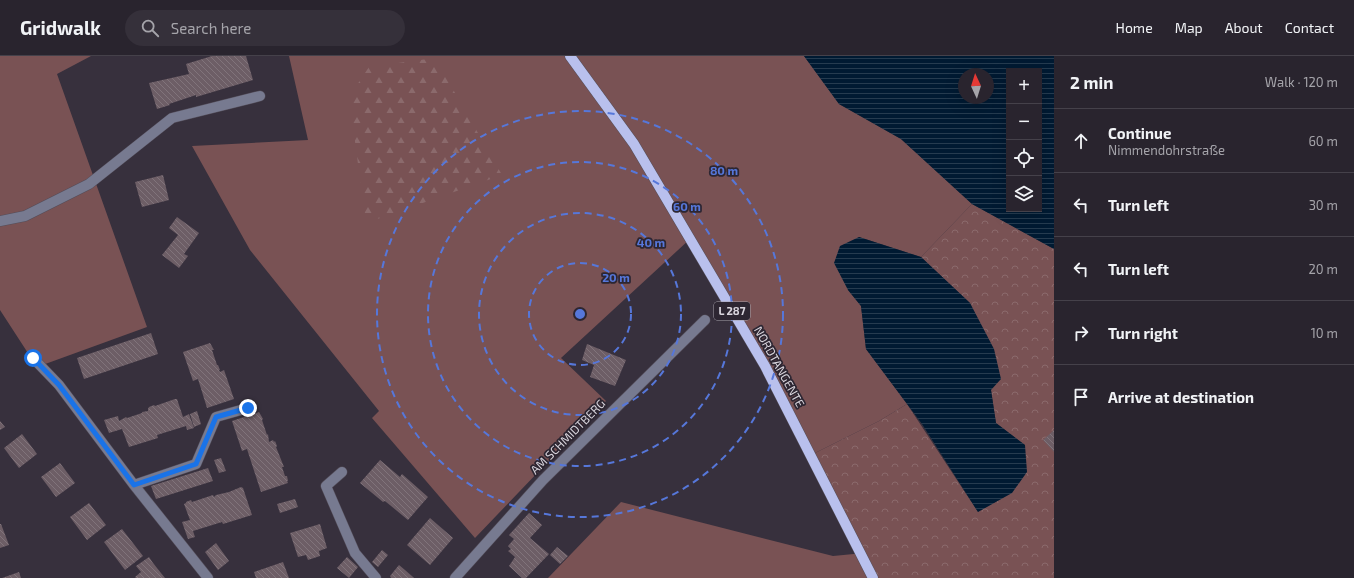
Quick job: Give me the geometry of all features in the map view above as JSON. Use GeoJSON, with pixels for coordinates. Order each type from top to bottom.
{"type":"FeatureCollection","features":[{"type":"Feature","properties":{"kind":"main road","name":"NORDTANGENTE"},"geometry":{"type":"LineString","coordinates":[[570,56],[634,144],[765,366],[873,578]]}},
{"type":"Feature","properties":{"kind":"street"},"geometry":{"type":"LineString","coordinates":[[0,221],[25,216],[89,184],[172,118],[260,96]]}},
{"type":"Feature","properties":{"kind":"street","name":"AM SCHMIDTBERG"},"geometry":{"type":"LineString","coordinates":[[456,578],[543,480],[705,320]]}},
{"type":"Feature","properties":{"kind":"street"},"geometry":{"type":"LineString","coordinates":[[33,358],[59,385],[134,485],[208,578]]}},
{"type":"Feature","properties":{"kind":"street"},"geometry":{"type":"LineString","coordinates":[[134,485],[196,464],[216,417],[248,408]]}},
{"type":"Feature","properties":{"kind":"street"},"geometry":{"type":"LineString","coordinates":[[342,472],[326,486],[355,553],[376,578]]}},
{"type":"Feature","properties":{"kind":"green space"},"geometry":{"type":"Polygon","coordinates":[[[0,56],[91,56],[57,74],[147,327],[37,367],[0,310],[0,56]]]}},
{"type":"Feature","properties":{"kind":"green space"},"geometry":{"type":"Polygon","coordinates":[[[289,56],[804,56],[839,104],[901,139],[972,204],[921,257],[859,237],[848,290],[861,306],[866,349],[907,404],[879,421],[811,455],[690,239],[561,358],[606,401],[475,538],[372,418],[379,411],[250,250],[192,146],[308,140],[289,56]]]}},
{"type":"Feature","properties":{"kind":"green space"},"geometry":{"type":"Polygon","coordinates":[[[435,58],[502,175],[366,223],[349,97],[369,67],[435,58]]]}},
{"type":"Feature","properties":{"kind":"green space"},"geometry":{"type":"Polygon","coordinates":[[[972,204],[1054,249],[1054,578],[874,578],[811,455],[879,421],[907,404],[978,512],[1025,445],[996,423],[991,390],[970,303],[921,257],[972,204]]]}},
{"type":"Feature","properties":{"kind":"green space"},"geometry":{"type":"Polygon","coordinates":[[[621,502],[833,556],[864,553],[876,578],[548,578],[621,502]]]}},
{"type":"Feature","properties":{"kind":"water"},"geometry":{"type":"Polygon","coordinates":[[[804,56],[1054,56],[1054,249],[972,204],[901,139],[839,104],[804,56]]]}},
{"type":"Feature","properties":{"kind":"water"},"geometry":{"type":"Polygon","coordinates":[[[859,237],[921,257],[970,303],[994,349],[1001,379],[991,390],[996,423],[1025,445],[1027,472],[1012,493],[978,512],[922,424],[866,349],[861,306],[848,290],[834,263],[840,246],[859,237]]]}},
{"type":"Feature","properties":{"kind":"building"},"geometry":{"type":"Polygon","coordinates":[[[212,56],[246,56],[253,80],[196,97],[196,95],[157,109],[149,83],[189,74],[186,64],[212,56]]]}},
{"type":"Feature","properties":{"kind":"building"},"geometry":{"type":"Polygon","coordinates":[[[163,175],[169,200],[142,207],[135,182],[163,175]]]}},
{"type":"Feature","properties":{"kind":"building"},"geometry":{"type":"Polygon","coordinates":[[[177,217],[199,233],[184,254],[188,256],[179,268],[162,255],[178,235],[169,228],[177,217]]]}},
{"type":"Feature","properties":{"kind":"building"},"geometry":{"type":"Polygon","coordinates":[[[151,333],[158,354],[84,379],[77,358],[151,333]]]}},
{"type":"Feature","properties":{"kind":"building"},"geometry":{"type":"Polygon","coordinates":[[[210,343],[214,350],[212,350],[219,370],[220,372],[224,370],[234,399],[207,408],[198,379],[193,381],[183,352],[210,343]]]}},
{"type":"Feature","properties":{"kind":"building"},"geometry":{"type":"Polygon","coordinates":[[[587,344],[626,360],[615,386],[590,377],[594,365],[582,360],[587,344]]]}},
{"type":"Feature","properties":{"kind":"building"},"geometry":{"type":"Polygon","coordinates":[[[177,399],[183,417],[189,414],[194,428],[187,430],[186,426],[157,435],[158,438],[129,447],[122,429],[109,433],[104,420],[118,416],[119,421],[126,417],[127,418],[148,411],[149,407],[154,405],[155,406],[177,399]]]}},
{"type":"Feature","properties":{"kind":"building"},"geometry":{"type":"Polygon","coordinates":[[[197,411],[201,424],[194,427],[190,414],[197,411]]]}},
{"type":"Feature","properties":{"kind":"building"},"geometry":{"type":"Polygon","coordinates":[[[259,412],[263,419],[262,420],[267,435],[268,434],[269,442],[273,440],[274,442],[275,441],[284,467],[282,467],[288,481],[288,483],[261,492],[247,449],[242,451],[232,421],[259,412]]]}},
{"type":"Feature","properties":{"kind":"building"},"geometry":{"type":"Polygon","coordinates":[[[0,421],[5,427],[0,430],[0,421]]]}},
{"type":"Feature","properties":{"kind":"building"},"geometry":{"type":"Polygon","coordinates":[[[1054,430],[1054,452],[1043,440],[1054,430]]]}},
{"type":"Feature","properties":{"kind":"building"},"geometry":{"type":"Polygon","coordinates":[[[22,434],[37,454],[19,468],[4,448],[22,434]]]}},
{"type":"Feature","properties":{"kind":"building"},"geometry":{"type":"Polygon","coordinates":[[[221,458],[226,471],[219,473],[214,460],[221,458]]]}},
{"type":"Feature","properties":{"kind":"building"},"geometry":{"type":"Polygon","coordinates":[[[380,460],[400,477],[402,474],[428,497],[408,520],[360,483],[380,460]]]}},
{"type":"Feature","properties":{"kind":"building"},"geometry":{"type":"Polygon","coordinates":[[[60,463],[75,483],[56,497],[41,477],[60,463]]]}},
{"type":"Feature","properties":{"kind":"building"},"geometry":{"type":"Polygon","coordinates":[[[208,468],[213,481],[156,499],[151,486],[208,468]]]}},
{"type":"Feature","properties":{"kind":"building"},"geometry":{"type":"Polygon","coordinates":[[[241,487],[243,488],[252,515],[193,531],[195,537],[188,539],[182,522],[190,520],[184,504],[186,502],[191,500],[192,502],[213,495],[214,497],[241,487]]]}},
{"type":"Feature","properties":{"kind":"building"},"geometry":{"type":"Polygon","coordinates":[[[295,499],[298,507],[280,513],[277,504],[295,499]]]}},
{"type":"Feature","properties":{"kind":"building"},"geometry":{"type":"Polygon","coordinates":[[[89,503],[106,525],[87,540],[70,517],[89,503]]]}},
{"type":"Feature","properties":{"kind":"building"},"geometry":{"type":"Polygon","coordinates":[[[529,513],[542,525],[530,538],[549,554],[526,578],[522,578],[509,566],[515,557],[508,551],[511,549],[508,546],[514,539],[509,535],[529,513]]]}},
{"type":"Feature","properties":{"kind":"building"},"geometry":{"type":"Polygon","coordinates":[[[430,518],[453,538],[430,565],[407,545],[430,518]]]}},
{"type":"Feature","properties":{"kind":"building"},"geometry":{"type":"Polygon","coordinates":[[[0,524],[9,545],[0,548],[0,524]]]}},
{"type":"Feature","properties":{"kind":"building"},"geometry":{"type":"Polygon","coordinates":[[[320,524],[327,548],[319,551],[320,556],[308,560],[306,555],[298,557],[290,533],[320,524]]]}},
{"type":"Feature","properties":{"kind":"building"},"geometry":{"type":"Polygon","coordinates":[[[122,529],[143,556],[125,570],[104,542],[122,529]]]}},
{"type":"Feature","properties":{"kind":"building"},"geometry":{"type":"Polygon","coordinates":[[[216,543],[229,561],[218,570],[205,552],[216,543]]]}},
{"type":"Feature","properties":{"kind":"building"},"geometry":{"type":"Polygon","coordinates":[[[557,547],[568,556],[560,564],[550,555],[557,547]]]}},
{"type":"Feature","properties":{"kind":"building"},"geometry":{"type":"Polygon","coordinates":[[[382,550],[388,555],[378,567],[372,562],[382,550]]]}},
{"type":"Feature","properties":{"kind":"building"},"geometry":{"type":"Polygon","coordinates":[[[149,557],[165,578],[135,577],[141,572],[136,566],[149,557]]]}},
{"type":"Feature","properties":{"kind":"building"},"geometry":{"type":"Polygon","coordinates":[[[347,557],[358,567],[349,578],[337,568],[347,557]]]}},
{"type":"Feature","properties":{"kind":"building"},"geometry":{"type":"Polygon","coordinates":[[[283,562],[289,578],[256,578],[254,572],[283,562]]]}},
{"type":"Feature","properties":{"kind":"building"},"geometry":{"type":"Polygon","coordinates":[[[399,565],[414,578],[391,578],[390,576],[399,565]]]}},
{"type":"Feature","properties":{"kind":"building"},"geometry":{"type":"Polygon","coordinates":[[[19,572],[21,578],[2,578],[19,572]]]}},
{"type":"Feature","properties":{"kind":"route"},"geometry":{"type":"LineString","coordinates":[[33,358],[59,385],[134,485],[196,464],[216,417],[248,408]]}}]}
